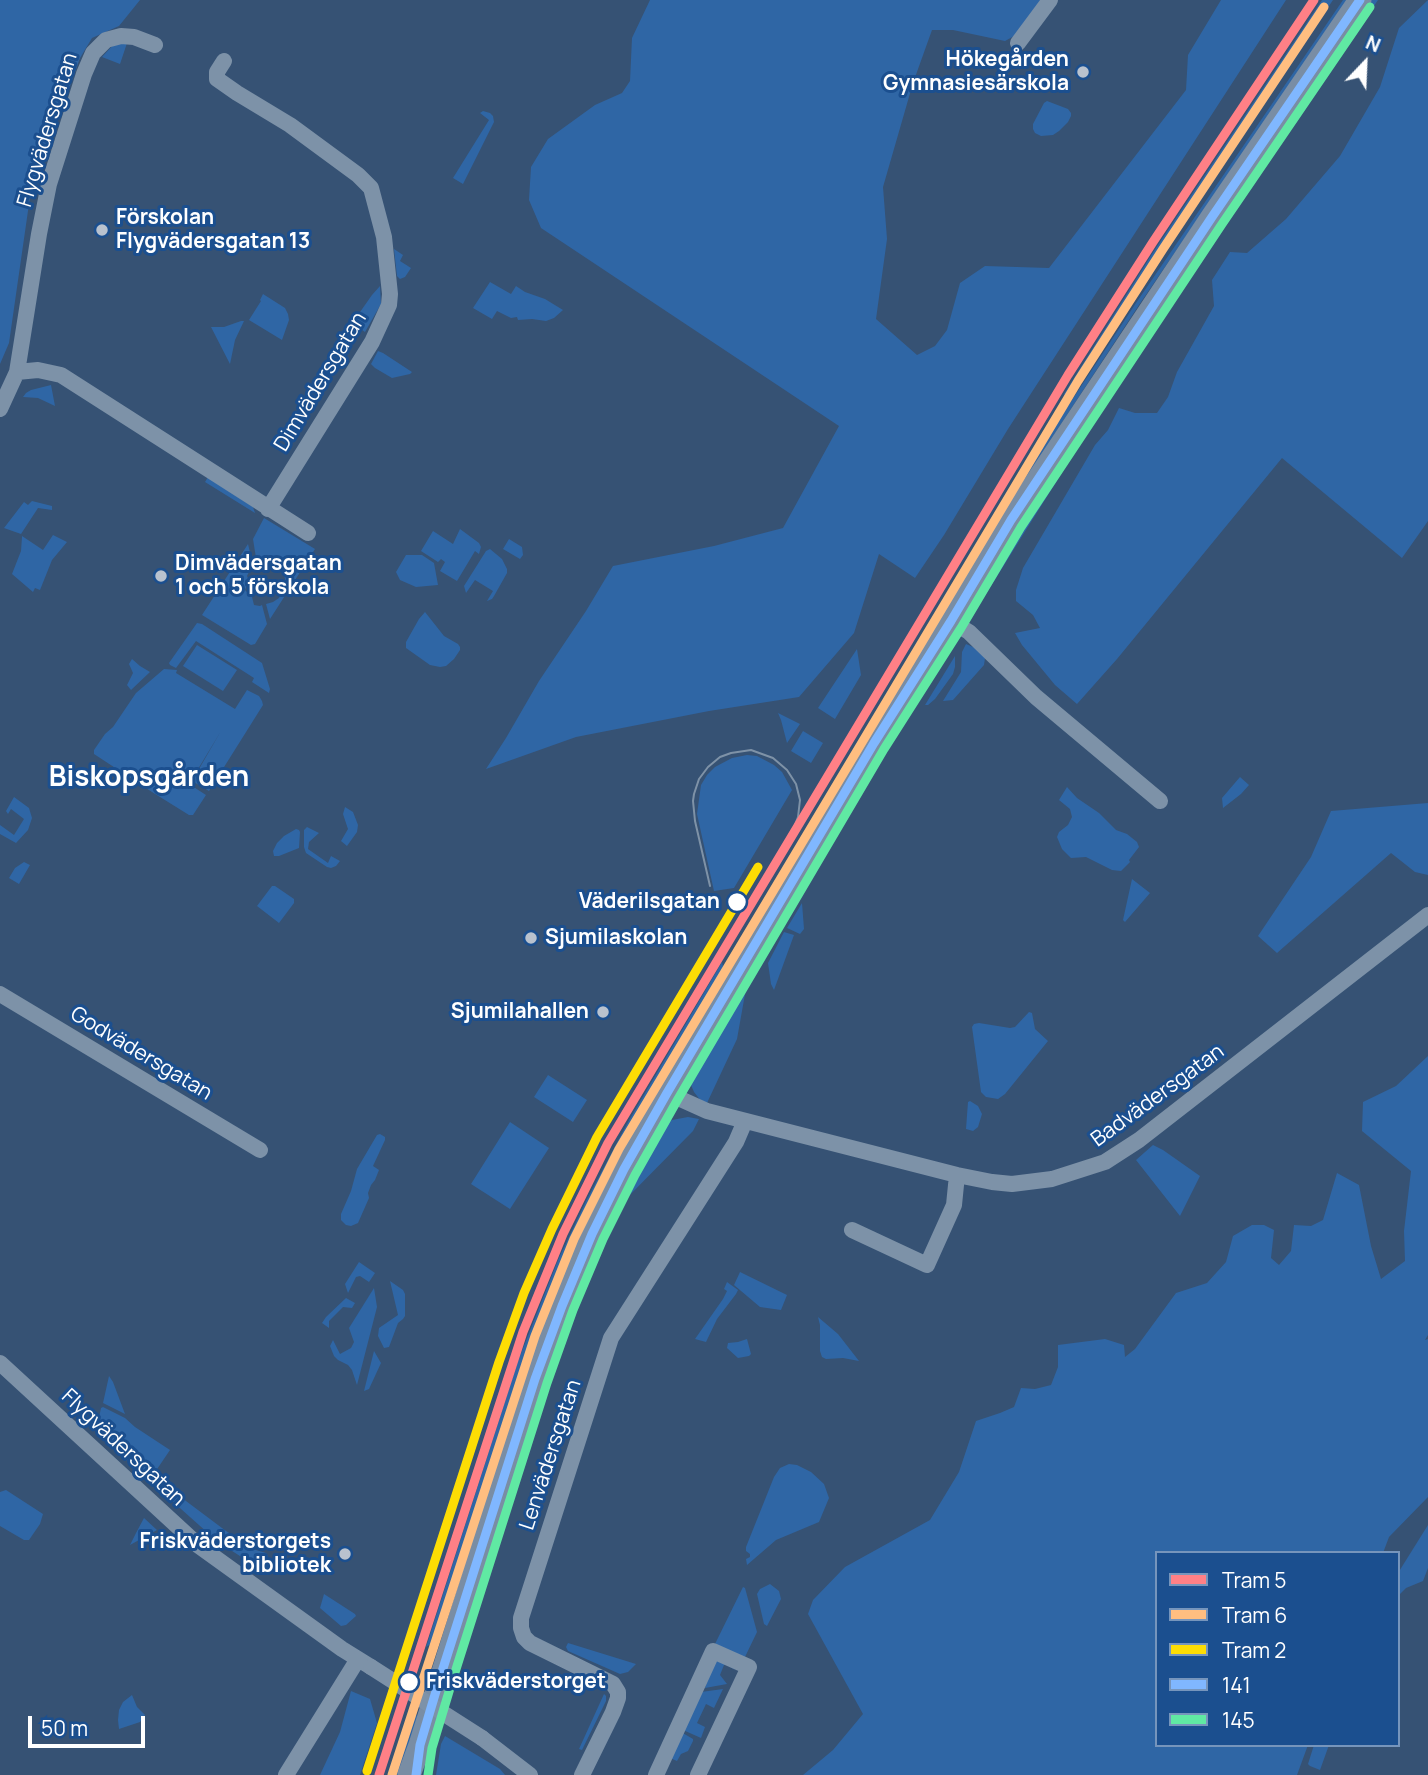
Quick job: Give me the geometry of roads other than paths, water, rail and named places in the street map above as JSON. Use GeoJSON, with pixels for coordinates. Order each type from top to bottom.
{"type":"FeatureCollection","features":[{"type":"Feature","properties":{"kind":"street"},"geometry":{"type":"LineString","coordinates":[[1017,43],[1050,0]]}},
{"type":"Feature","properties":{"kind":"street"},"geometry":{"type":"LineString","coordinates":[[409,1775],[536,1379],[562,1306],[597,1223],[624,1169],[874,743],[1019,508],[1360,0]]}},
{"type":"Feature","properties":{"kind":"street","name":"Flygvädersgatan"},"geometry":{"type":"LineString","coordinates":[[0,408],[17,372],[49,184],[83,74],[93,52],[106,40],[121,36],[134,37],[155,45]]}},
{"type":"Feature","properties":{"kind":"street","name":"Dimvädersgatan"},"geometry":{"type":"LineString","coordinates":[[224,61],[217,72],[217,79],[290,125],[358,175],[371,188],[384,237],[390,294],[389,305],[372,342],[268,509]]}},
{"type":"Feature","properties":{"kind":"street"},"geometry":{"type":"LineString","coordinates":[[17,372],[38,370],[61,375],[308,533]]}},
{"type":"Feature","properties":{"kind":"street"},"geometry":{"type":"LineString","coordinates":[[951,621],[969,632],[1036,697],[1160,801]]}},
{"type":"Feature","properties":{"kind":"street","name":"Badvädersgatan"},"geometry":{"type":"LineString","coordinates":[[667,1093],[707,1111],[957,1175],[1012,1184],[1052,1179],[1105,1162],[1139,1140],[1428,915]]}},
{"type":"Feature","properties":{"kind":"street","name":"Godvädersgatan"},"geometry":{"type":"LineString","coordinates":[[0,995],[260,1150]]}},
{"type":"Feature","properties":{"kind":"street","name":"Lenvädersgatan"},"geometry":{"type":"LineString","coordinates":[[583,1775],[613,1712],[618,1692],[613,1684],[532,1645],[524,1637],[521,1618],[611,1338],[736,1142],[745,1121]]}},
{"type":"Feature","properties":{"kind":"street"},"geometry":{"type":"LineString","coordinates":[[852,1230],[927,1265],[954,1205],[957,1175]]}},
{"type":"Feature","properties":{"kind":"street","name":"Flygvädersgatan"},"geometry":{"type":"LineString","coordinates":[[0,1363],[199,1546],[365,1663],[482,1738],[530,1775]]}},
{"type":"Feature","properties":{"kind":"street"},"geometry":{"type":"LineString","coordinates":[[656,1775],[713,1651],[749,1667],[698,1775]]}},
{"type":"Feature","properties":{"kind":"street"},"geometry":{"type":"LineString","coordinates":[[286,1775],[365,1663]]}},
{"type":"Feature","properties":{"kind":"street"},"geometry":{"type":"LineString","coordinates":[[416,1775],[420,1745]]}},
{"type":"Feature","properties":{"kind":"tram line","name":"5"},"geometry":{"type":"LineString","coordinates":[[379,1775],[523,1332],[563,1234],[608,1143],[1068,375],[1314,0]]}},
{"type":"Feature","properties":{"kind":"tram line","name":"6"},"geometry":{"type":"LineString","coordinates":[[392,1775],[535,1336],[574,1239],[619,1149],[1078,381],[1324,7]]}},
{"type":"Feature","properties":{"kind":"tram line"},"geometry":{"type":"LineString","coordinates":[[710,886],[693,801],[699,779],[720,757],[751,750],[773,758],[787,770],[796,784],[800,800],[798,817],[789,840]]}},
{"type":"Feature","properties":{"kind":"tram line","name":"2"},"geometry":{"type":"LineString","coordinates":[[367,1771],[499,1362],[524,1293],[597,1137],[758,867]]}},
{"type":"Feature","properties":{"kind":"place","name":"Hökegården Gymnasiesärskola"},"geometry":{"type":"Point","coordinates":[1083,72]}},
{"type":"Feature","properties":{"kind":"place","name":"Förskolan Flygvädersgatan 13"},"geometry":{"type":"Point","coordinates":[102,230]}},
{"type":"Feature","properties":{"kind":"place","name":"Dimvädersgatan 1 och 5 förskola"},"geometry":{"type":"Point","coordinates":[161,576]}},
{"type":"Feature","properties":{"kind":"place","name":"Väderilsgatan"},"geometry":{"type":"Point","coordinates":[737,902]}},
{"type":"Feature","properties":{"kind":"place","name":"Sjumilaskolan"},"geometry":{"type":"Point","coordinates":[531,938]}},
{"type":"Feature","properties":{"kind":"place","name":"Sjumilahallen"},"geometry":{"type":"Point","coordinates":[603,1012]}},
{"type":"Feature","properties":{"kind":"place","name":"Friskväderstorgets bibliotek"},"geometry":{"type":"Point","coordinates":[345,1554]}},
{"type":"Feature","properties":{"kind":"place","name":"Friskväderstorget"},"geometry":{"type":"Point","coordinates":[409,1682]}},
{"type":"Feature","properties":{"kind":"district","name":"Biskopsgården"},"geometry":{"type":"Point","coordinates":[149,778]}}]}
